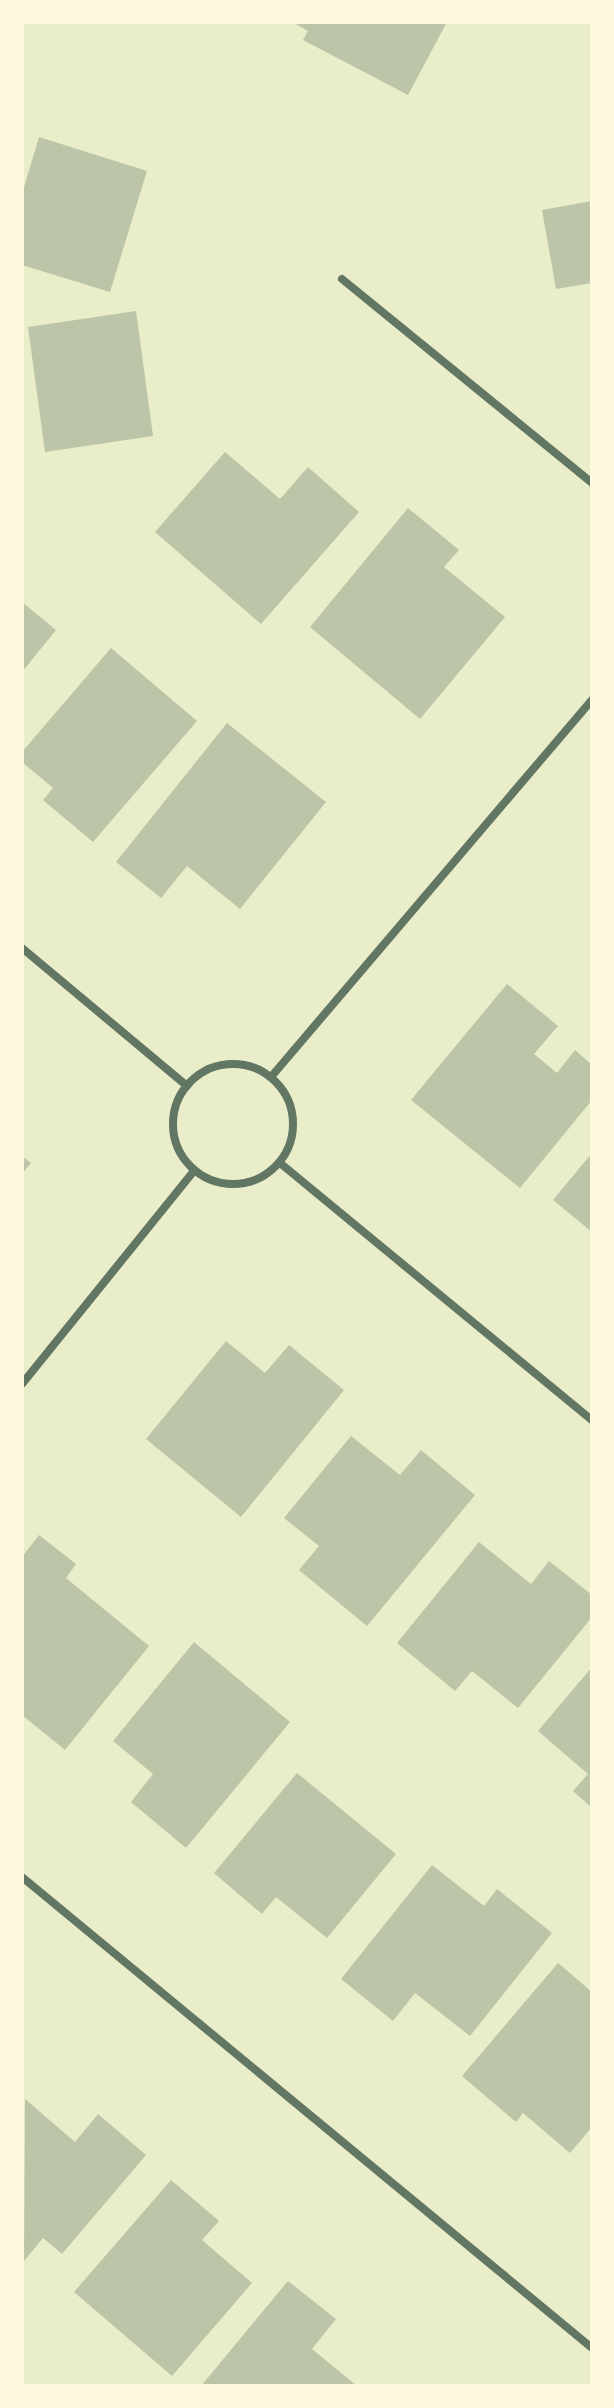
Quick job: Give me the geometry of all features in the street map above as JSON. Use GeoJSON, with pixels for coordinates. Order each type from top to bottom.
{"type":"FeatureCollection","features":[{"type":"Feature","properties":{"kind":"street"},"geometry":{"type":"LineString","coordinates":[[342,279],[592,483]]}},
{"type":"Feature","properties":{"kind":"street"},"geometry":{"type":"LineString","coordinates":[[271,1077],[592,700]]}},
{"type":"Feature","properties":{"kind":"street"},"geometry":{"type":"LineString","coordinates":[[22,948],[187,1086]]}},
{"type":"Feature","properties":{"kind":"street"},"geometry":{"type":"LineString","coordinates":[[232,1064],[256,1067],[271,1077],[289,1099],[294,1122],[290,1146],[280,1163],[258,1180],[235,1185],[211,1181],[194,1171],[177,1150],[172,1126],[187,1086],[209,1069],[232,1064]]}},
{"type":"Feature","properties":{"kind":"street"},"geometry":{"type":"LineString","coordinates":[[280,1163],[592,1420]]}},
{"type":"Feature","properties":{"kind":"street"},"geometry":{"type":"LineString","coordinates":[[22,1384],[194,1171]]}},
{"type":"Feature","properties":{"kind":"street"},"geometry":{"type":"LineString","coordinates":[[22,1877],[592,2348]]}},
{"type":"Feature","properties":{"kind":"building"},"geometry":{"type":"Polygon","coordinates":[[[292,22],[447,22],[408,95],[303,40],[308,31],[292,22]]]}},
{"type":"Feature","properties":{"kind":"building"},"geometry":{"type":"Polygon","coordinates":[[[39,137],[147,171],[110,292],[22,265],[22,194],[39,137]]]}},
{"type":"Feature","properties":{"kind":"building"},"geometry":{"type":"Polygon","coordinates":[[[592,201],[592,283],[556,289],[542,210],[592,201]]]}},
{"type":"Feature","properties":{"kind":"building"},"geometry":{"type":"Polygon","coordinates":[[[136,311],[153,436],[45,452],[28,327],[136,311]]]}},
{"type":"Feature","properties":{"kind":"building"},"geometry":{"type":"Polygon","coordinates":[[[225,452],[280,499],[308,467],[359,512],[261,624],[155,532],[225,452]]]}},
{"type":"Feature","properties":{"kind":"building"},"geometry":{"type":"Polygon","coordinates":[[[408,508],[459,550],[444,567],[505,617],[420,719],[310,627],[408,508]]]}},
{"type":"Feature","properties":{"kind":"building"},"geometry":{"type":"Polygon","coordinates":[[[22,602],[56,630],[22,672],[22,602]]]}},
{"type":"Feature","properties":{"kind":"building"},"geometry":{"type":"Polygon","coordinates":[[[111,648],[197,721],[93,842],[43,800],[53,788],[22,762],[22,752],[111,648]]]}},
{"type":"Feature","properties":{"kind":"building"},"geometry":{"type":"Polygon","coordinates":[[[227,723],[326,802],[240,909],[187,866],[161,898],[116,862],[227,723]]]}},
{"type":"Feature","properties":{"kind":"building"},"geometry":{"type":"Polygon","coordinates":[[[507,984],[558,1026],[534,1054],[557,1073],[575,1050],[592,1065],[592,1100],[520,1188],[411,1100],[507,984]]]}},
{"type":"Feature","properties":{"kind":"building"},"geometry":{"type":"Polygon","coordinates":[[[592,1153],[592,1232],[553,1200],[592,1153]]]}},
{"type":"Feature","properties":{"kind":"building"},"geometry":{"type":"Polygon","coordinates":[[[22,1156],[31,1163],[22,1174],[22,1156]]]}},
{"type":"Feature","properties":{"kind":"building"},"geometry":{"type":"Polygon","coordinates":[[[226,1341],[265,1373],[289,1345],[344,1390],[241,1517],[146,1439],[226,1341]]]}},
{"type":"Feature","properties":{"kind":"building"},"geometry":{"type":"Polygon","coordinates":[[[351,1436],[400,1475],[421,1450],[475,1495],[367,1626],[299,1570],[319,1546],[284,1518],[351,1436]]]}},
{"type":"Feature","properties":{"kind":"building"},"geometry":{"type":"Polygon","coordinates":[[[39,1535],[76,1564],[66,1578],[149,1646],[65,1750],[22,1715],[22,1557],[39,1535]]]}},
{"type":"Feature","properties":{"kind":"building"},"geometry":{"type":"Polygon","coordinates":[[[479,1542],[531,1584],[549,1561],[592,1595],[592,1617],[518,1708],[472,1671],[455,1691],[397,1643],[479,1542]]]}},
{"type":"Feature","properties":{"kind":"building"},"geometry":{"type":"Polygon","coordinates":[[[194,1642],[290,1722],[186,1848],[131,1802],[153,1774],[113,1741],[194,1642]]]}},
{"type":"Feature","properties":{"kind":"building"},"geometry":{"type":"Polygon","coordinates":[[[592,1667],[592,1808],[573,1791],[588,1774],[538,1731],[592,1667]]]}},
{"type":"Feature","properties":{"kind":"building"},"geometry":{"type":"Polygon","coordinates":[[[297,1773],[396,1854],[327,1938],[276,1897],[262,1914],[214,1873],[297,1773]]]}},
{"type":"Feature","properties":{"kind":"building"},"geometry":{"type":"Polygon","coordinates":[[[432,1865],[484,1906],[497,1889],[552,1933],[470,2036],[415,1993],[393,2021],[341,1979],[432,1865]]]}},
{"type":"Feature","properties":{"kind":"building"},"geometry":{"type":"Polygon","coordinates":[[[558,1963],[592,1992],[592,2127],[570,2153],[523,2113],[516,2122],[462,2076],[558,1963]]]}},
{"type":"Feature","properties":{"kind":"building"},"geometry":{"type":"Polygon","coordinates":[[[25,2099],[75,2142],[98,2114],[146,2155],[62,2254],[43,2238],[24,2261],[25,2099]]]}},
{"type":"Feature","properties":{"kind":"building"},"geometry":{"type":"Polygon","coordinates":[[[171,2180],[219,2221],[202,2240],[252,2283],[172,2376],[74,2292],[171,2180]]]}},
{"type":"Feature","properties":{"kind":"building"},"geometry":{"type":"Polygon","coordinates":[[[288,2281],[336,2319],[312,2349],[357,2386],[201,2386],[288,2281]]]}}]}
